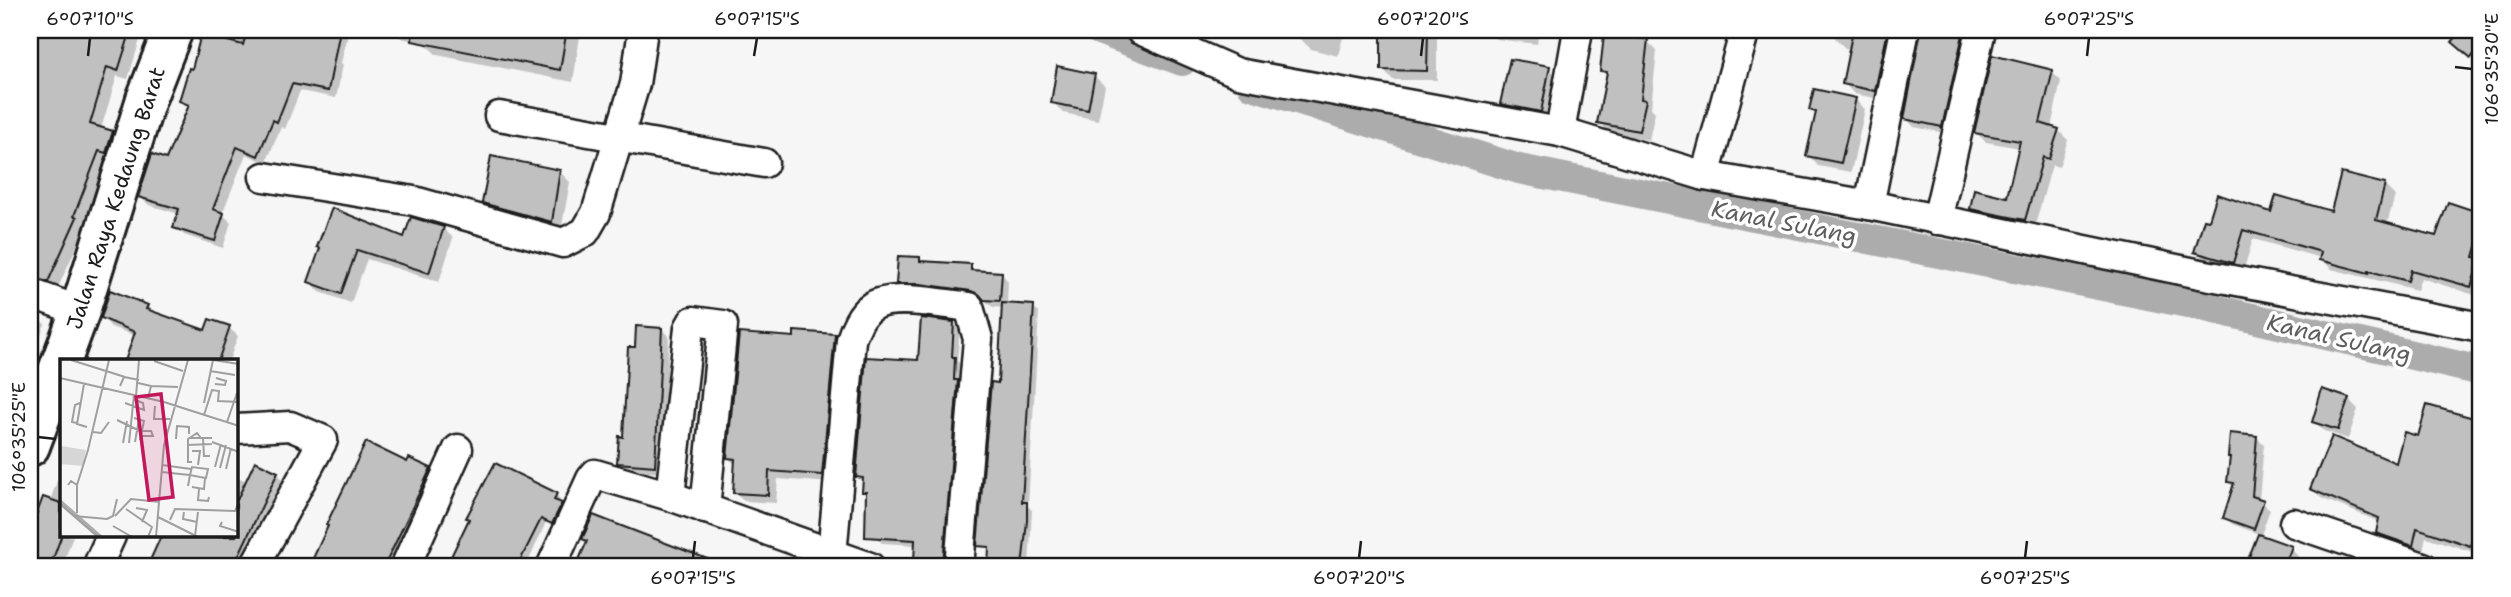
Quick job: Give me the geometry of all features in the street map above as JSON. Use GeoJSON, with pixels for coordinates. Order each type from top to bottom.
{"type":"FeatureCollection","features":[{"type":"Feature","properties":{"kind":"street","name":"Jalan Raya Kedaung Barat"},"geometry":{"type":"LineString","coordinates":[[62,359],[80,311],[146,99],[173,30]]}},
{"type":"Feature","properties":{"kind":"street"},"geometry":{"type":"LineString","coordinates":[[264,177],[414,201],[563,243],[585,232],[596,213],[635,84],[643,30]]}},
{"type":"Feature","properties":{"kind":"street"},"geometry":{"type":"LineString","coordinates":[[1140,30],[1238,73],[1560,132],[1705,176],[1869,205],[2200,274],[2481,327]]}},
{"type":"Feature","properties":{"kind":"street"},"geometry":{"type":"LineString","coordinates":[[1560,132],[1578,30]]}},
{"type":"Feature","properties":{"kind":"street"},"geometry":{"type":"LineString","coordinates":[[1705,176],[1745,30]]}},
{"type":"Feature","properties":{"kind":"street"},"geometry":{"type":"LineString","coordinates":[[1869,205],[1905,30]]}},
{"type":"Feature","properties":{"kind":"street"},"geometry":{"type":"LineString","coordinates":[[1937,219],[1981,30]]}},
{"type":"Feature","properties":{"kind":"street"},"geometry":{"type":"LineString","coordinates":[[499,116],[764,163]]}},
{"type":"Feature","properties":{"kind":"street"},"geometry":{"type":"LineString","coordinates":[[30,293],[80,311]]}},
{"type":"Feature","properties":{"kind":"street"},"geometry":{"type":"LineString","coordinates":[[838,560],[851,340],[871,307],[897,299],[970,307],[978,340],[958,567]]}},
{"type":"Feature","properties":{"kind":"street"},"geometry":{"type":"LineString","coordinates":[[670,496],[689,328],[693,321],[723,325],[705,509]]}},
{"type":"Feature","properties":{"kind":"street","name":"Jalan Raya Kedaung Barat"},"geometry":{"type":"LineString","coordinates":[[30,446],[60,365]]}},
{"type":"Feature","properties":{"kind":"street"},"geometry":{"type":"LineString","coordinates":[[238,429],[290,426],[323,440],[254,567]]}},
{"type":"Feature","properties":{"kind":"street"},"geometry":{"type":"LineString","coordinates":[[405,567],[458,449]]}},
{"type":"Feature","properties":{"kind":"street"},"geometry":{"type":"LineString","coordinates":[[551,567],[595,474],[670,496],[838,560],[870,567]]}},
{"type":"Feature","properties":{"kind":"street"},"geometry":{"type":"LineString","coordinates":[[2294,523],[2423,567]]}},
{"type":"Feature","properties":{"kind":"street"},"geometry":{"type":"LineString","coordinates":[[97,567],[110,538]]}},
{"type":"Feature","properties":{"kind":"building"},"geometry":{"type":"Polygon","coordinates":[[[30,30],[131,30],[118,71],[107,67],[90,124],[113,131],[106,153],[99,151],[74,216],[77,217],[48,282],[30,277],[30,30]]]}},
{"type":"Feature","properties":{"kind":"building"},"geometry":{"type":"Polygon","coordinates":[[[247,30],[340,30],[328,91],[292,84],[277,122],[273,120],[258,156],[237,147],[213,209],[224,213],[215,241],[173,228],[179,209],[138,197],[152,154],[166,159],[189,105],[179,101],[189,68],[192,69],[201,34],[243,45],[247,30]]]}},
{"type":"Feature","properties":{"kind":"building"},"geometry":{"type":"Polygon","coordinates":[[[413,30],[538,30],[566,35],[560,70],[412,41],[413,30]]]}},
{"type":"Feature","properties":{"kind":"building"},"geometry":{"type":"Polygon","coordinates":[[[1381,30],[1428,30],[1427,71],[1381,70],[1381,30]]]}},
{"type":"Feature","properties":{"kind":"building"},"geometry":{"type":"Polygon","coordinates":[[[1853,30],[1888,30],[1875,91],[1842,84],[1853,30]]]}},
{"type":"Feature","properties":{"kind":"building"},"geometry":{"type":"Polygon","coordinates":[[[1921,30],[1964,30],[1942,127],[1904,119],[1921,30]]]}},
{"type":"Feature","properties":{"kind":"building"},"geometry":{"type":"Polygon","coordinates":[[[2462,30],[2481,30],[2481,46],[2471,58],[2452,42],[2462,30]]]}},
{"type":"Feature","properties":{"kind":"building"},"geometry":{"type":"Polygon","coordinates":[[[1604,35],[1648,39],[1641,99],[1646,100],[1639,131],[1597,123],[1607,72],[1600,71],[1604,35]]]}},
{"type":"Feature","properties":{"kind":"building"},"geometry":{"type":"Polygon","coordinates":[[[1992,55],[2053,70],[2040,123],[2059,129],[2049,159],[2043,157],[2025,220],[1970,209],[1974,189],[2007,197],[2020,141],[1974,133],[1992,55]]]}},
{"type":"Feature","properties":{"kind":"building"},"geometry":{"type":"Polygon","coordinates":[[[1510,59],[1550,66],[1541,112],[1500,104],[1510,59]]]}},
{"type":"Feature","properties":{"kind":"building"},"geometry":{"type":"Polygon","coordinates":[[[1057,66],[1095,74],[1088,110],[1051,103],[1057,66]]]}},
{"type":"Feature","properties":{"kind":"building"},"geometry":{"type":"Polygon","coordinates":[[[1814,89],[1856,98],[1841,163],[1806,156],[1816,112],[1809,110],[1814,89]]]}},
{"type":"Feature","properties":{"kind":"building"},"geometry":{"type":"Polygon","coordinates":[[[491,156],[560,170],[552,222],[482,203],[491,156]]]}},
{"type":"Feature","properties":{"kind":"building"},"geometry":{"type":"Polygon","coordinates":[[[2341,173],[2385,184],[2376,220],[2436,236],[2448,202],[2481,213],[2481,233],[2474,257],[2480,258],[2471,287],[2411,270],[2408,281],[2369,273],[2319,260],[2321,252],[2243,230],[2233,263],[2194,252],[2204,219],[2209,220],[2217,194],[2271,212],[2276,195],[2331,211],[2341,173]]]}},
{"type":"Feature","properties":{"kind":"building"},"geometry":{"type":"Polygon","coordinates":[[[332,208],[404,237],[411,217],[444,227],[429,273],[357,250],[341,294],[308,282],[320,248],[317,247],[332,208]]]}},
{"type":"Feature","properties":{"kind":"building"},"geometry":{"type":"Polygon","coordinates":[[[898,256],[920,257],[920,261],[971,264],[971,270],[1002,272],[1000,301],[984,300],[971,291],[920,284],[896,284],[898,256]]]}},
{"type":"Feature","properties":{"kind":"building"},"geometry":{"type":"Polygon","coordinates":[[[110,290],[148,305],[146,309],[205,330],[209,319],[230,326],[219,359],[126,359],[135,332],[101,318],[110,290]]]}},
{"type":"Feature","properties":{"kind":"building"},"geometry":{"type":"Polygon","coordinates":[[[1002,303],[1034,305],[1022,502],[1027,502],[1027,521],[1022,567],[988,567],[989,547],[977,546],[991,382],[998,383],[1002,303]]]}},
{"type":"Feature","properties":{"kind":"building"},"geometry":{"type":"Polygon","coordinates":[[[921,318],[954,322],[952,357],[955,357],[954,380],[958,380],[943,564],[914,562],[915,540],[865,537],[866,492],[862,492],[863,478],[856,477],[866,357],[918,360],[921,318]]]}},
{"type":"Feature","properties":{"kind":"building"},"geometry":{"type":"Polygon","coordinates":[[[636,326],[662,328],[655,466],[617,463],[619,436],[623,437],[628,347],[635,347],[636,326]]]}},
{"type":"Feature","properties":{"kind":"building"},"geometry":{"type":"Polygon","coordinates":[[[794,331],[835,334],[822,475],[769,471],[768,495],[733,493],[735,459],[727,458],[739,333],[794,337],[794,331]]]}},
{"type":"Feature","properties":{"kind":"building"},"geometry":{"type":"Polygon","coordinates":[[[2322,389],[2349,398],[2338,430],[2312,422],[2322,389]]]}},
{"type":"Feature","properties":{"kind":"building"},"geometry":{"type":"Polygon","coordinates":[[[2427,405],[2481,420],[2481,512],[2470,546],[2417,528],[2413,546],[2376,533],[2379,518],[2310,489],[2332,436],[2396,463],[2404,432],[2418,436],[2427,405]]]}},
{"type":"Feature","properties":{"kind":"building"},"geometry":{"type":"Polygon","coordinates":[[[2230,433],[2257,436],[2252,496],[2264,500],[2254,529],[2223,518],[2234,483],[2227,482],[2230,433]]]}},
{"type":"Feature","properties":{"kind":"building"},"geometry":{"type":"Polygon","coordinates":[[[366,442],[407,462],[409,458],[431,468],[384,567],[309,567],[328,526],[326,525],[366,442]]]}},
{"type":"Feature","properties":{"kind":"building"},"geometry":{"type":"Polygon","coordinates":[[[255,461],[278,472],[231,567],[147,567],[160,538],[238,538],[238,498],[255,461]]]}},
{"type":"Feature","properties":{"kind":"building"},"geometry":{"type":"Polygon","coordinates":[[[495,463],[557,493],[554,500],[562,503],[552,524],[541,519],[517,567],[446,567],[469,519],[466,518],[495,463]]]}},
{"type":"Feature","properties":{"kind":"building"},"geometry":{"type":"Polygon","coordinates":[[[43,497],[60,503],[61,538],[50,567],[30,559],[30,519],[34,521],[43,497]]]}},
{"type":"Feature","properties":{"kind":"building"},"geometry":{"type":"Polygon","coordinates":[[[593,515],[723,567],[576,567],[587,541],[582,539],[593,515]]]}},
{"type":"Feature","properties":{"kind":"building"},"geometry":{"type":"Polygon","coordinates":[[[2258,534],[2292,546],[2284,567],[2245,567],[2258,534]]]}},
{"type":"Feature","properties":{"kind":"waterway","name":"Kanal Sulang"},"geometry":{"type":"LineString","coordinates":[[1099,30],[1182,61]]}},
{"type":"Feature","properties":{"kind":"waterway","name":"Kanal Sulang"},"geometry":{"type":"LineString","coordinates":[[1252,85],[1519,169],[2188,303],[2481,371]]}}]}
